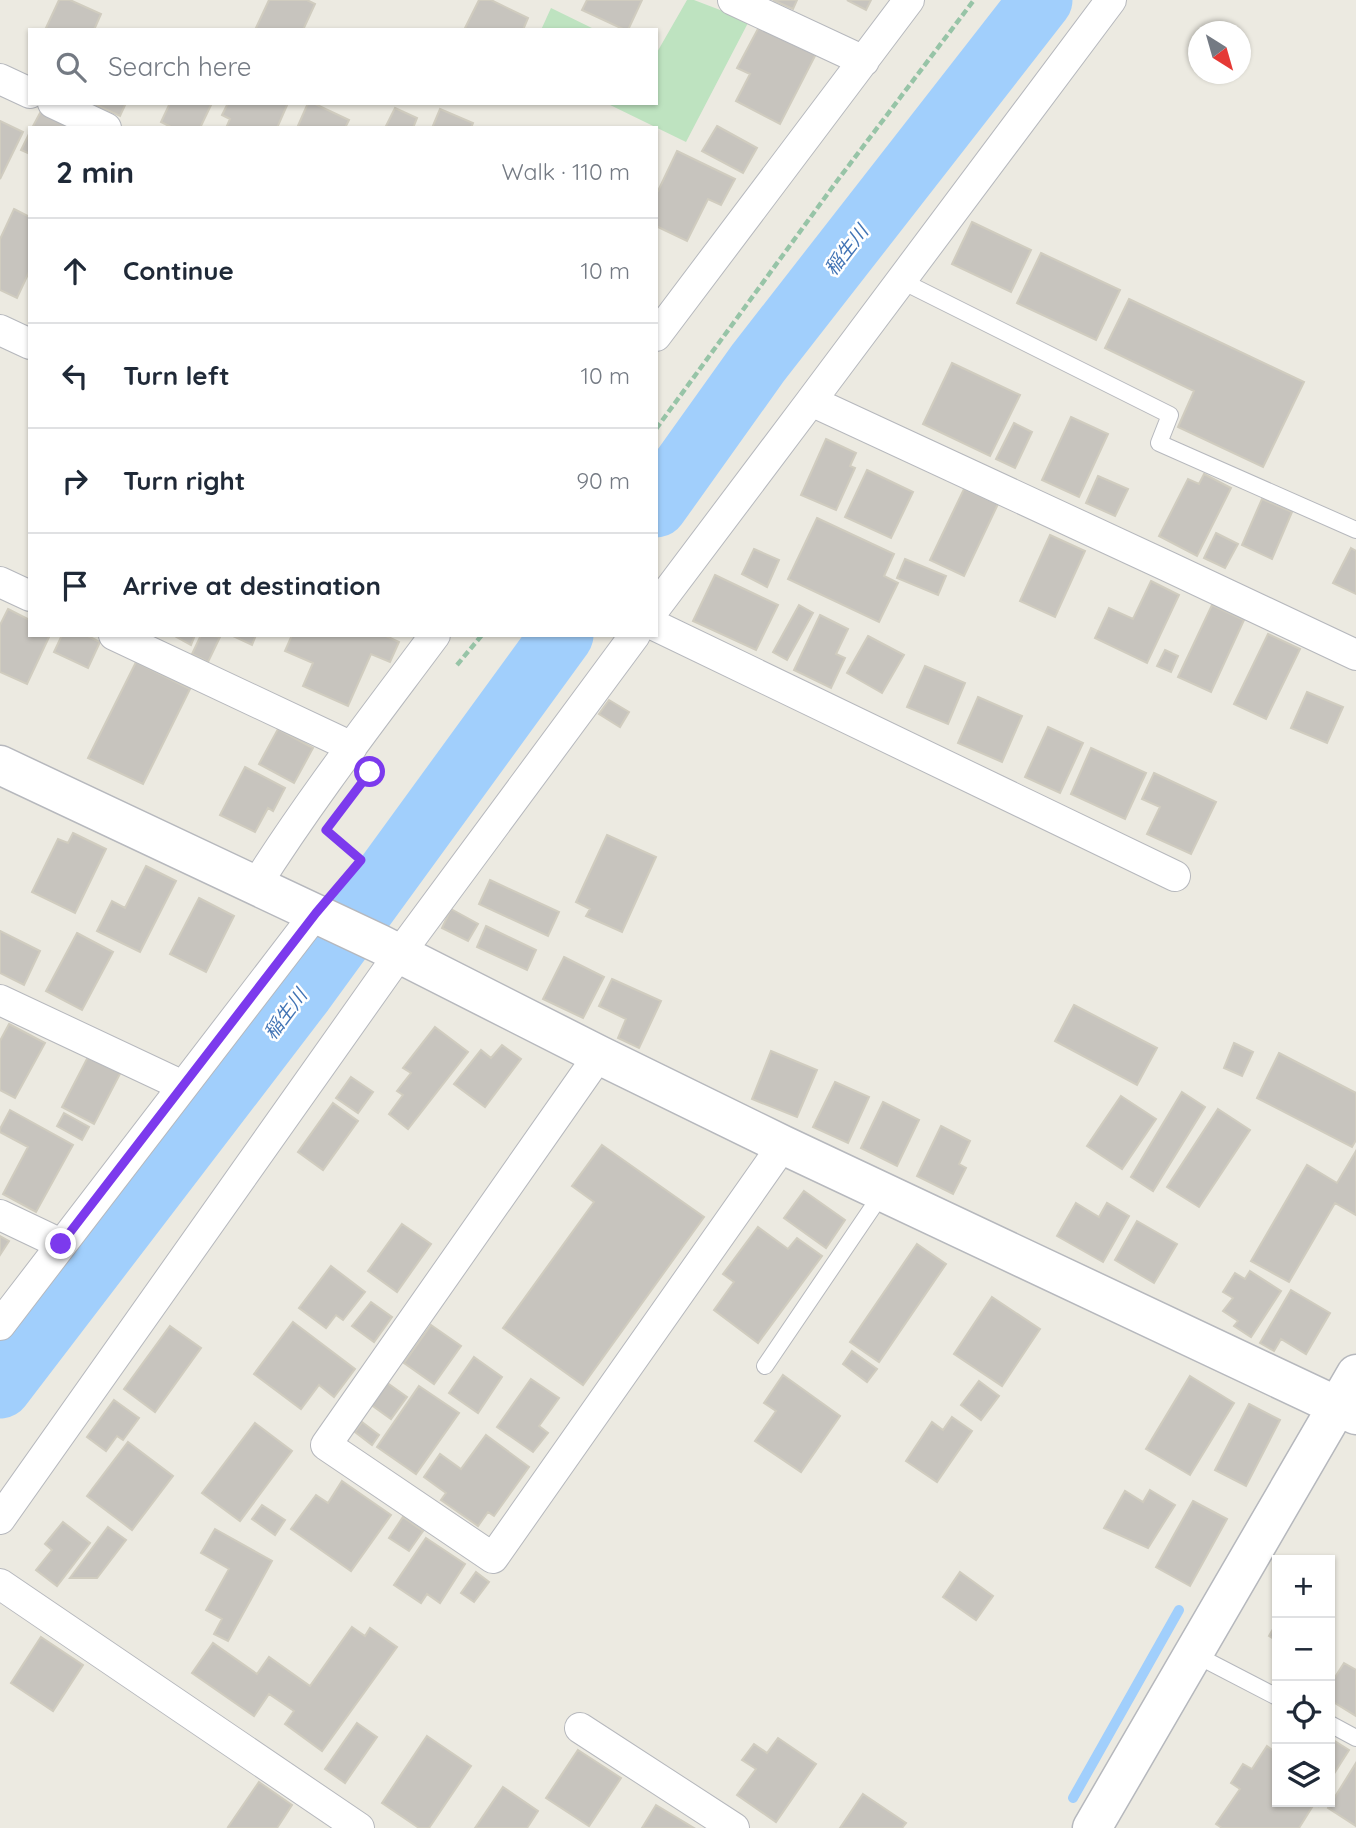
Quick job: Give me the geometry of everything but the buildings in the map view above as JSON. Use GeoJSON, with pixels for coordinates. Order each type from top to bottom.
{"type":"FeatureCollection","features":[{"type":"Feature","properties":{"kind":"street"},"geometry":{"type":"LineString","coordinates":[[733,0],[864,61]]}},
{"type":"Feature","properties":{"kind":"street"},"geometry":{"type":"LineString","coordinates":[[658,333],[909,0]]}},
{"type":"Feature","properties":{"kind":"street"},"geometry":{"type":"LineString","coordinates":[[658,604],[1111,0]]}},
{"type":"Feature","properties":{"kind":"street"},"geometry":{"type":"LineString","coordinates":[[0,79],[28,92]]}},
{"type":"Feature","properties":{"kind":"street"},"geometry":{"type":"LineString","coordinates":[[57,105],[102,126]]}},
{"type":"Feature","properties":{"kind":"street"},"geometry":{"type":"LineString","coordinates":[[0,330],[28,343]]}},
{"type":"Feature","properties":{"kind":"street"},"geometry":{"type":"LineString","coordinates":[[811,401],[1356,655]]}},
{"type":"Feature","properties":{"kind":"street"},"geometry":{"type":"LineString","coordinates":[[0,582],[28,595]]}},
{"type":"Feature","properties":{"kind":"street"},"geometry":{"type":"LineString","coordinates":[[658,627],[1175,876]]}},
{"type":"Feature","properties":{"kind":"street"},"geometry":{"type":"LineString","coordinates":[[118,637],[352,747]]}},
{"type":"Feature","properties":{"kind":"street"},"geometry":{"type":"LineString","coordinates":[[256,885],[278,850],[434,637]]}},
{"type":"Feature","properties":{"kind":"street"},"geometry":{"type":"LineString","coordinates":[[0,1519],[390,949],[633,637]]}},
{"type":"Feature","properties":{"kind":"street"},"geometry":{"type":"LineString","coordinates":[[0,765],[321,915],[599,1055],[883,1192],[1350,1399],[1194,1654],[1092,1828]]}},
{"type":"Feature","properties":{"kind":"street"},"geometry":{"type":"LineString","coordinates":[[0,1325],[183,1086],[321,915]]}},
{"type":"Feature","properties":{"kind":"street"},"geometry":{"type":"LineString","coordinates":[[0,1000],[183,1086]]}},
{"type":"Feature","properties":{"kind":"street"},"geometry":{"type":"LineString","coordinates":[[599,1055],[326,1445],[493,1558],[783,1145]]}},
{"type":"Feature","properties":{"kind":"street"},"geometry":{"type":"LineString","coordinates":[[0,1215],[61,1244]]}},
{"type":"Feature","properties":{"kind":"street"},"geometry":{"type":"LineString","coordinates":[[0,1584],[359,1828]]}},
{"type":"Feature","properties":{"kind":"street"},"geometry":{"type":"LineString","coordinates":[[580,1728],[734,1828]]}},
{"type":"Feature","properties":{"kind":"lane"},"geometry":{"type":"LineString","coordinates":[[902,281],[1170,415],[1159,443],[1356,530]]}},
{"type":"Feature","properties":{"kind":"lane"},"geometry":{"type":"LineString","coordinates":[[765,1366],[883,1192]]}},
{"type":"Feature","properties":{"kind":"lane"},"geometry":{"type":"LineString","coordinates":[[1194,1654],[1272,1694]]}},
{"type":"Feature","properties":{"kind":"lane"},"geometry":{"type":"LineString","coordinates":[[1335,1727],[1356,1738]]}},
{"type":"Feature","properties":{"kind":"path"},"geometry":{"type":"LineString","coordinates":[[658,426],[837,181],[974,0]]}},
{"type":"Feature","properties":{"kind":"path"},"geometry":{"type":"LineString","coordinates":[[455,667],[480,637]]}},
{"type":"Feature","properties":{"kind":"path"},"geometry":{"type":"LineString","coordinates":[[321,915],[361,860],[326,830]]}},
{"type":"Feature","properties":{"kind":"green space"},"geometry":{"type":"Polygon","coordinates":[[[687,0],[694,0],[749,21],[686,142],[658,126],[610,105],[658,105],[658,51],[687,0]]]}},
{"type":"Feature","properties":{"kind":"green space"},"geometry":{"type":"Polygon","coordinates":[[[551,8],[592,28],[542,28],[551,8]]]}},
{"type":"Feature","properties":{"kind":"waterway","name":"稲生川"},"geometry":{"type":"LineString","coordinates":[[658,503],[758,363],[1041,0]]}},
{"type":"Feature","properties":{"kind":"waterway","name":"稲生川"},"geometry":{"type":"LineString","coordinates":[[0,1387],[303,991],[561,637]]}},
{"type":"Feature","properties":{"kind":"waterway"},"geometry":{"type":"LineString","coordinates":[[1073,1798],[1179,1610]]}},
{"type":"Feature","properties":{"kind":"route"},"geometry":{"type":"LineString","coordinates":[[61,1244],[316,913],[361,860],[326,830],[370,772]]}}]}
